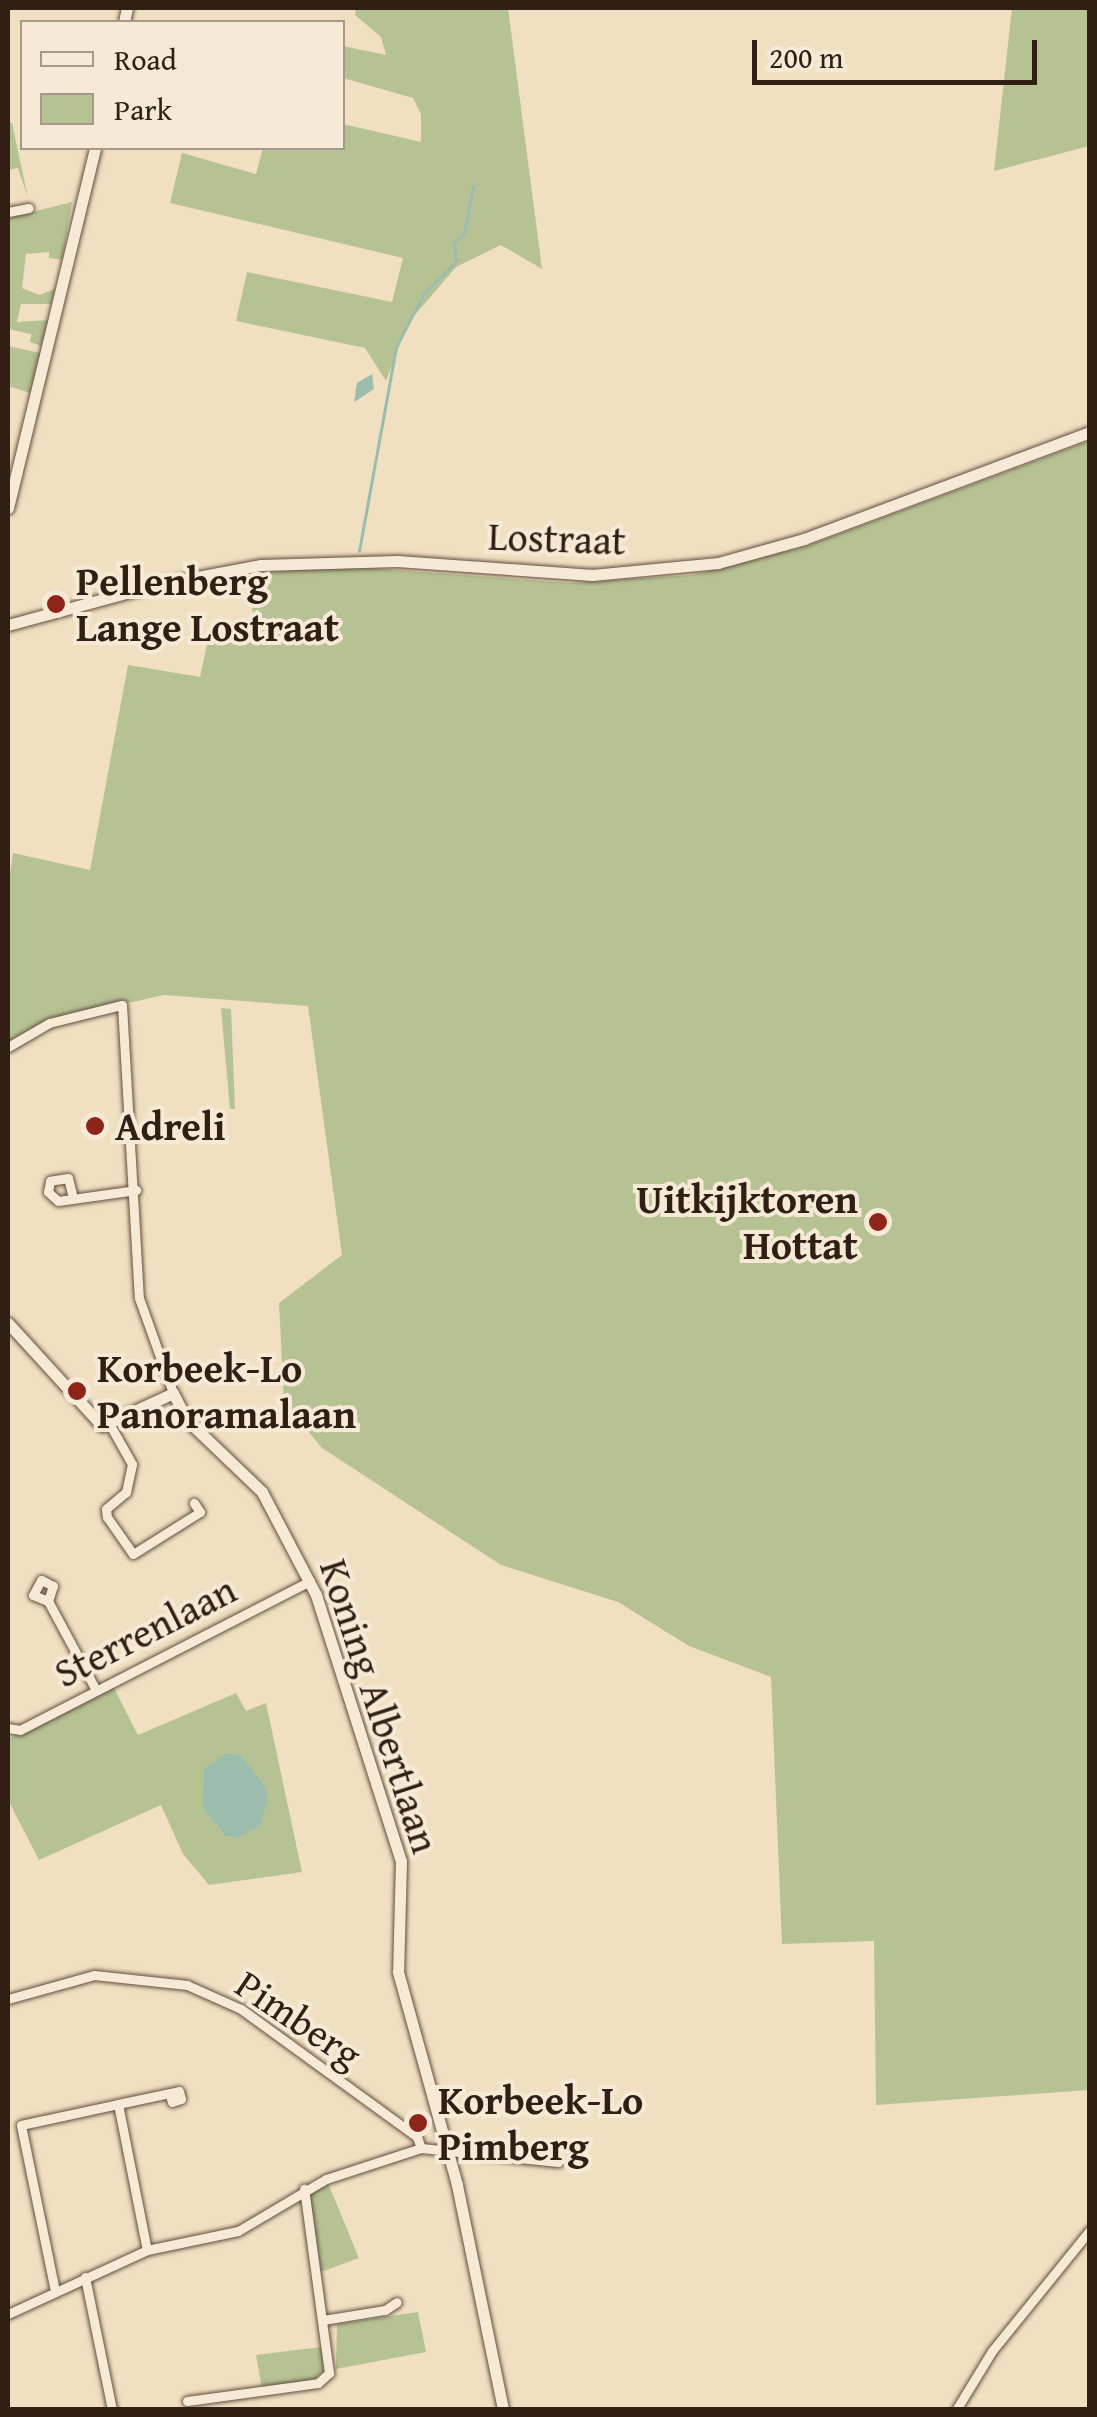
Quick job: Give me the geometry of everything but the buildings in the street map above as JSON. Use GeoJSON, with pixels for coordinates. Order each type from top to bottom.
{"type":"FeatureCollection","features":[{"type":"Feature","properties":{"kind":"street"},"geometry":{"type":"LineString","coordinates":[[8,508],[96,150]]}},
{"type":"Feature","properties":{"kind":"street"},"geometry":{"type":"LineString","coordinates":[[8,212],[29,208]]}},
{"type":"Feature","properties":{"kind":"street","name":"Lostraat"},"geometry":{"type":"LineString","coordinates":[[8,625],[154,585],[280,563],[397,561],[592,576],[718,563],[804,539],[1090,432]]}},
{"type":"Feature","properties":{"kind":"street","name":"Koning Albertlaan"},"geometry":{"type":"LineString","coordinates":[[8,1047],[49,1023],[122,1005],[136,1190],[139,1298],[172,1393],[187,1420],[262,1492],[310,1580],[401,1862],[395,1958],[448,2152],[503,2410]]}},
{"type":"Feature","properties":{"kind":"street"},"geometry":{"type":"LineString","coordinates":[[72,1194],[136,1190]]}},
{"type":"Feature","properties":{"kind":"street"},"geometry":{"type":"LineString","coordinates":[[8,1323],[93,1419],[110,1425],[132,1464],[126,1492],[106,1509],[107,1517],[134,1554],[200,1512],[194,1503]]}},
{"type":"Feature","properties":{"kind":"street"},"geometry":{"type":"LineString","coordinates":[[110,1425],[172,1393]]}},
{"type":"Feature","properties":{"kind":"street","name":"Sterrenlaan"},"geometry":{"type":"LineString","coordinates":[[8,1728],[20,1730],[310,1580]]}},
{"type":"Feature","properties":{"kind":"street"},"geometry":{"type":"LineString","coordinates":[[48,1600],[96,1690]]}},
{"type":"Feature","properties":{"kind":"street","name":"Pimberg"},"geometry":{"type":"LineString","coordinates":[[8,1999],[94,1976],[188,1985],[240,2009],[417,2137],[421,2148]]}},
{"type":"Feature","properties":{"kind":"street"},"geometry":{"type":"LineString","coordinates":[[55,2291],[22,2124],[179,2091],[181,2099],[172,2102],[170,2093]]}},
{"type":"Feature","properties":{"kind":"street"},"geometry":{"type":"LineString","coordinates":[[118,2104],[147,2250]]}},
{"type":"Feature","properties":{"kind":"street"},"geometry":{"type":"LineString","coordinates":[[8,2314],[147,2250],[238,2231],[304,2190],[421,2148],[558,2162]]}},
{"type":"Feature","properties":{"kind":"street"},"geometry":{"type":"LineString","coordinates":[[188,2401],[318,2383],[329,2373],[304,2190]]}},
{"type":"Feature","properties":{"kind":"street"},"geometry":{"type":"LineString","coordinates":[[956,2410],[992,2351],[1090,2230]]}},
{"type":"Feature","properties":{"kind":"street"},"geometry":{"type":"LineString","coordinates":[[85,2277],[112,2410]]}},
{"type":"Feature","properties":{"kind":"street"},"geometry":{"type":"LineString","coordinates":[[323,2320],[384,2310],[397,2302]]}},
{"type":"Feature","properties":{"kind":"street"},"geometry":{"type":"LineString","coordinates":[[248,2395],[250,2410]]}},
{"type":"Feature","properties":{"kind":"green space"},"geometry":{"type":"Polygon","coordinates":[[[356,8],[508,8],[542,269],[501,245],[456,267],[408,323],[386,381],[365,348],[236,321],[247,272],[392,302],[403,258],[170,203],[182,153],[256,174],[262,150],[345,150],[345,124],[421,142],[421,114],[413,98],[345,79],[345,46],[386,55],[381,37],[355,15],[356,8]]]}},
{"type":"Feature","properties":{"kind":"green space"},"geometry":{"type":"Polygon","coordinates":[[[1012,8],[1089,8],[1089,146],[994,171],[1012,8]]]}},
{"type":"Feature","properties":{"kind":"green space"},"geometry":{"type":"Polygon","coordinates":[[[8,122],[12,123],[28,198],[18,168],[8,170],[8,122]]]}},
{"type":"Feature","properties":{"kind":"green space"},"geometry":{"type":"Polygon","coordinates":[[[72,202],[62,260],[49,258],[49,252],[26,254],[22,288],[39,295],[55,289],[51,304],[21,304],[17,322],[48,320],[41,346],[30,342],[31,334],[8,329],[8,218],[72,202]]]}},
{"type":"Feature","properties":{"kind":"green space"},"geometry":{"type":"Polygon","coordinates":[[[8,346],[40,353],[30,393],[8,386],[8,346]]]}},
{"type":"Feature","properties":{"kind":"green space"},"geometry":{"type":"Polygon","coordinates":[[[1089,441],[1089,2090],[876,2105],[874,1941],[782,1944],[771,1677],[689,1646],[618,1602],[501,1565],[322,1448],[284,1402],[279,1303],[342,1255],[308,1006],[164,995],[48,1021],[8,1043],[8,886],[13,853],[90,870],[128,665],[200,677],[209,635],[256,642],[248,573],[354,567],[570,583],[692,575],[804,547],[1089,441]]]}},
{"type":"Feature","properties":{"kind":"green space"},"geometry":{"type":"Polygon","coordinates":[[[221,1008],[231,1009],[235,1109],[230,1109],[221,1008]]]}},
{"type":"Feature","properties":{"kind":"green space"},"geometry":{"type":"Polygon","coordinates":[[[112,1684],[138,1735],[236,1693],[246,1711],[266,1703],[302,1872],[209,1885],[183,1854],[161,1805],[39,1860],[8,1800],[8,1739],[112,1684]]]}},
{"type":"Feature","properties":{"kind":"green space"},"geometry":{"type":"Polygon","coordinates":[[[328,2183],[359,2258],[321,2272],[310,2194],[328,2183]]]}},
{"type":"Feature","properties":{"kind":"green space"},"geometry":{"type":"Polygon","coordinates":[[[418,2312],[426,2352],[336,2369],[337,2324],[418,2312]]]}},
{"type":"Feature","properties":{"kind":"green space"},"geometry":{"type":"Polygon","coordinates":[[[321,2347],[324,2369],[315,2379],[262,2389],[256,2355],[321,2347]]]}},
{"type":"Feature","properties":{"kind":"shaded area"},"geometry":{"type":"Polygon","coordinates":[[[372,374],[374,389],[354,402],[357,383],[372,374]]]}},
{"type":"Feature","properties":{"kind":"shaded area"},"geometry":{"type":"Polygon","coordinates":[[[227,1753],[241,1756],[264,1784],[268,1799],[260,1826],[239,1837],[226,1836],[203,1808],[204,1769],[227,1753]]]}},
{"type":"Feature","properties":{"kind":"waterway"},"geometry":{"type":"LineString","coordinates":[[359,551],[396,347],[424,293],[456,262],[454,243],[464,233],[473,187]]}},
{"type":"Feature","properties":{"kind":"place","name":"Pellenberg Lange Lostraat"},"geometry":{"type":"Point","coordinates":[56,604]}},
{"type":"Feature","properties":{"kind":"place","name":"Adreli"},"geometry":{"type":"Point","coordinates":[95,1126]}},
{"type":"Feature","properties":{"kind":"place","name":"Uitkijktoren Hottat"},"geometry":{"type":"Point","coordinates":[878,1222]}},
{"type":"Feature","properties":{"kind":"place","name":"Korbeek-Lo Panoramalaan"},"geometry":{"type":"Point","coordinates":[77,1391]}},
{"type":"Feature","properties":{"kind":"place","name":"Korbeek-Lo Pimberg"},"geometry":{"type":"Point","coordinates":[418,2123]}}]}
